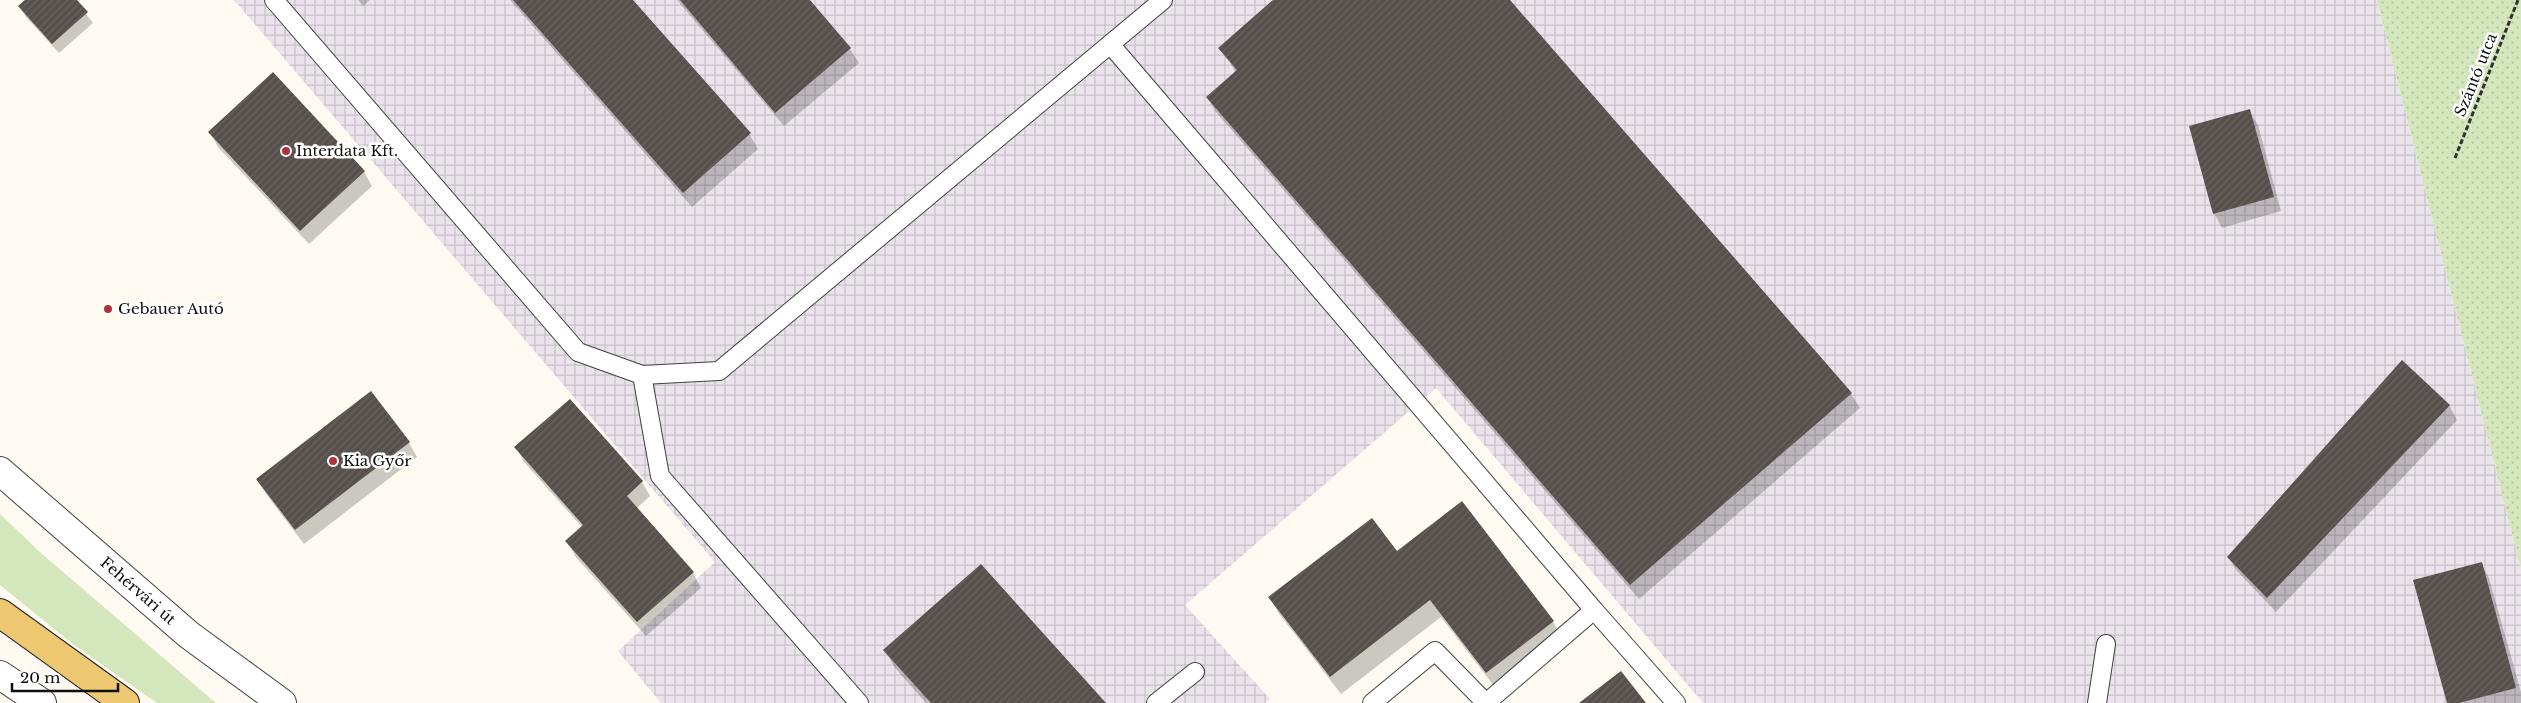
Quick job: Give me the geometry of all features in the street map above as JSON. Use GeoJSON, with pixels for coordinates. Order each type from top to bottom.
{"type":"FeatureCollection","features":[{"type":"Feature","properties":{"kind":"main road"},"geometry":{"type":"LineString","coordinates":[[0,613],[125,703]]}},
{"type":"Feature","properties":{"kind":"street","name":"Fehérvári út"},"geometry":{"type":"LineString","coordinates":[[0,471],[189,635],[282,703]]}},
{"type":"Feature","properties":{"kind":"street"},"geometry":{"type":"LineString","coordinates":[[0,675],[42,703]]}},
{"type":"Feature","properties":{"kind":"lane"},"geometry":{"type":"LineString","coordinates":[[274,0],[578,352],[642,375],[719,371],[1164,0]]}},
{"type":"Feature","properties":{"kind":"lane"},"geometry":{"type":"LineString","coordinates":[[1110,44],[1594,610],[1676,703]]}},
{"type":"Feature","properties":{"kind":"lane"},"geometry":{"type":"LineString","coordinates":[[642,375],[660,476],[859,703]]}},
{"type":"Feature","properties":{"kind":"lane"},"geometry":{"type":"LineString","coordinates":[[1372,703],[1435,651],[1486,703],[1594,610]]}},
{"type":"Feature","properties":{"kind":"lane"},"geometry":{"type":"LineString","coordinates":[[2097,703],[2106,644]]}},
{"type":"Feature","properties":{"kind":"lane"},"geometry":{"type":"LineString","coordinates":[[1156,703],[1195,672]]}},
{"type":"Feature","properties":{"kind":"path","name":"Szántó utca"},"geometry":{"type":"LineString","coordinates":[[2455,158],[2518,0]]}},
{"type":"Feature","properties":{"kind":"shaded area"},"geometry":{"type":"Polygon","coordinates":[[[234,0],[2377,0],[2521,569],[2521,703],[1703,703],[1436,388],[1185,605],[1270,699],[1266,703],[661,703],[618,651],[715,562],[234,0]]]}},
{"type":"Feature","properties":{"kind":"green space"},"geometry":{"type":"Polygon","coordinates":[[[2377,0],[2521,0],[2521,569],[2377,0]]]}},
{"type":"Feature","properties":{"kind":"green space"},"geometry":{"type":"Polygon","coordinates":[[[0,514],[42,554],[216,703],[157,703],[74,645],[0,585],[0,514]]]}},
{"type":"Feature","properties":{"kind":"building"},"geometry":{"type":"Polygon","coordinates":[[[25,0],[77,0],[88,12],[52,44],[18,6],[25,0]]]}},
{"type":"Feature","properties":{"kind":"building"},"geometry":{"type":"Polygon","coordinates":[[[513,0],[633,0],[751,133],[683,193],[513,0]]]}},
{"type":"Feature","properties":{"kind":"building"},"geometry":{"type":"Polygon","coordinates":[[[680,0],[810,0],[851,48],[775,113],[680,0]]]}},
{"type":"Feature","properties":{"kind":"building"},"geometry":{"type":"Polygon","coordinates":[[[1273,0],[1510,0],[1852,393],[1630,585],[1206,97],[1237,70],[1218,48],[1273,0]]]}},
{"type":"Feature","properties":{"kind":"building","name":"Interdata Kft."},"geometry":{"type":"Polygon","coordinates":[[[273,72],[365,171],[300,231],[208,132],[273,72]]]}},
{"type":"Feature","properties":{"kind":"building"},"geometry":{"type":"Polygon","coordinates":[[[2250,109],[2274,197],[2213,214],[2189,126],[2250,109]]]}},
{"type":"Feature","properties":{"kind":"building"},"geometry":{"type":"Polygon","coordinates":[[[2402,360],[2450,405],[2267,598],[2227,557],[2402,360]]]}},
{"type":"Feature","properties":{"kind":"building","name":"Kia Győr"},"geometry":{"type":"Polygon","coordinates":[[[371,391],[410,442],[295,530],[256,479],[371,391]]]}},
{"type":"Feature","properties":{"kind":"building"},"geometry":{"type":"Polygon","coordinates":[[[570,399],[643,481],[627,496],[694,572],[637,622],[565,541],[583,525],[514,447],[570,399]]]}},
{"type":"Feature","properties":{"kind":"building"},"geometry":{"type":"Polygon","coordinates":[[[1462,501],[1554,621],[1486,673],[1430,600],[1330,677],[1268,597],[1372,518],[1397,551],[1462,501]]]}},
{"type":"Feature","properties":{"kind":"building"},"geometry":{"type":"Polygon","coordinates":[[[2482,562],[2516,688],[2459,703],[2447,703],[2413,580],[2482,562]]]}},
{"type":"Feature","properties":{"kind":"building"},"geometry":{"type":"Polygon","coordinates":[[[981,564],[1106,703],[931,703],[883,650],[981,564]]]}},
{"type":"Feature","properties":{"kind":"building"},"geometry":{"type":"Polygon","coordinates":[[[1621,671],[1646,703],[1579,703],[1621,671]]]}},
{"type":"Feature","properties":{"kind":"place","name":"Interdata Kft."},"geometry":{"type":"Point","coordinates":[286,151]}},
{"type":"Feature","properties":{"kind":"place","name":"Gebauer Autó"},"geometry":{"type":"Point","coordinates":[108,309]}},
{"type":"Feature","properties":{"kind":"place","name":"Kia Győr"},"geometry":{"type":"Point","coordinates":[333,461]}}]}
